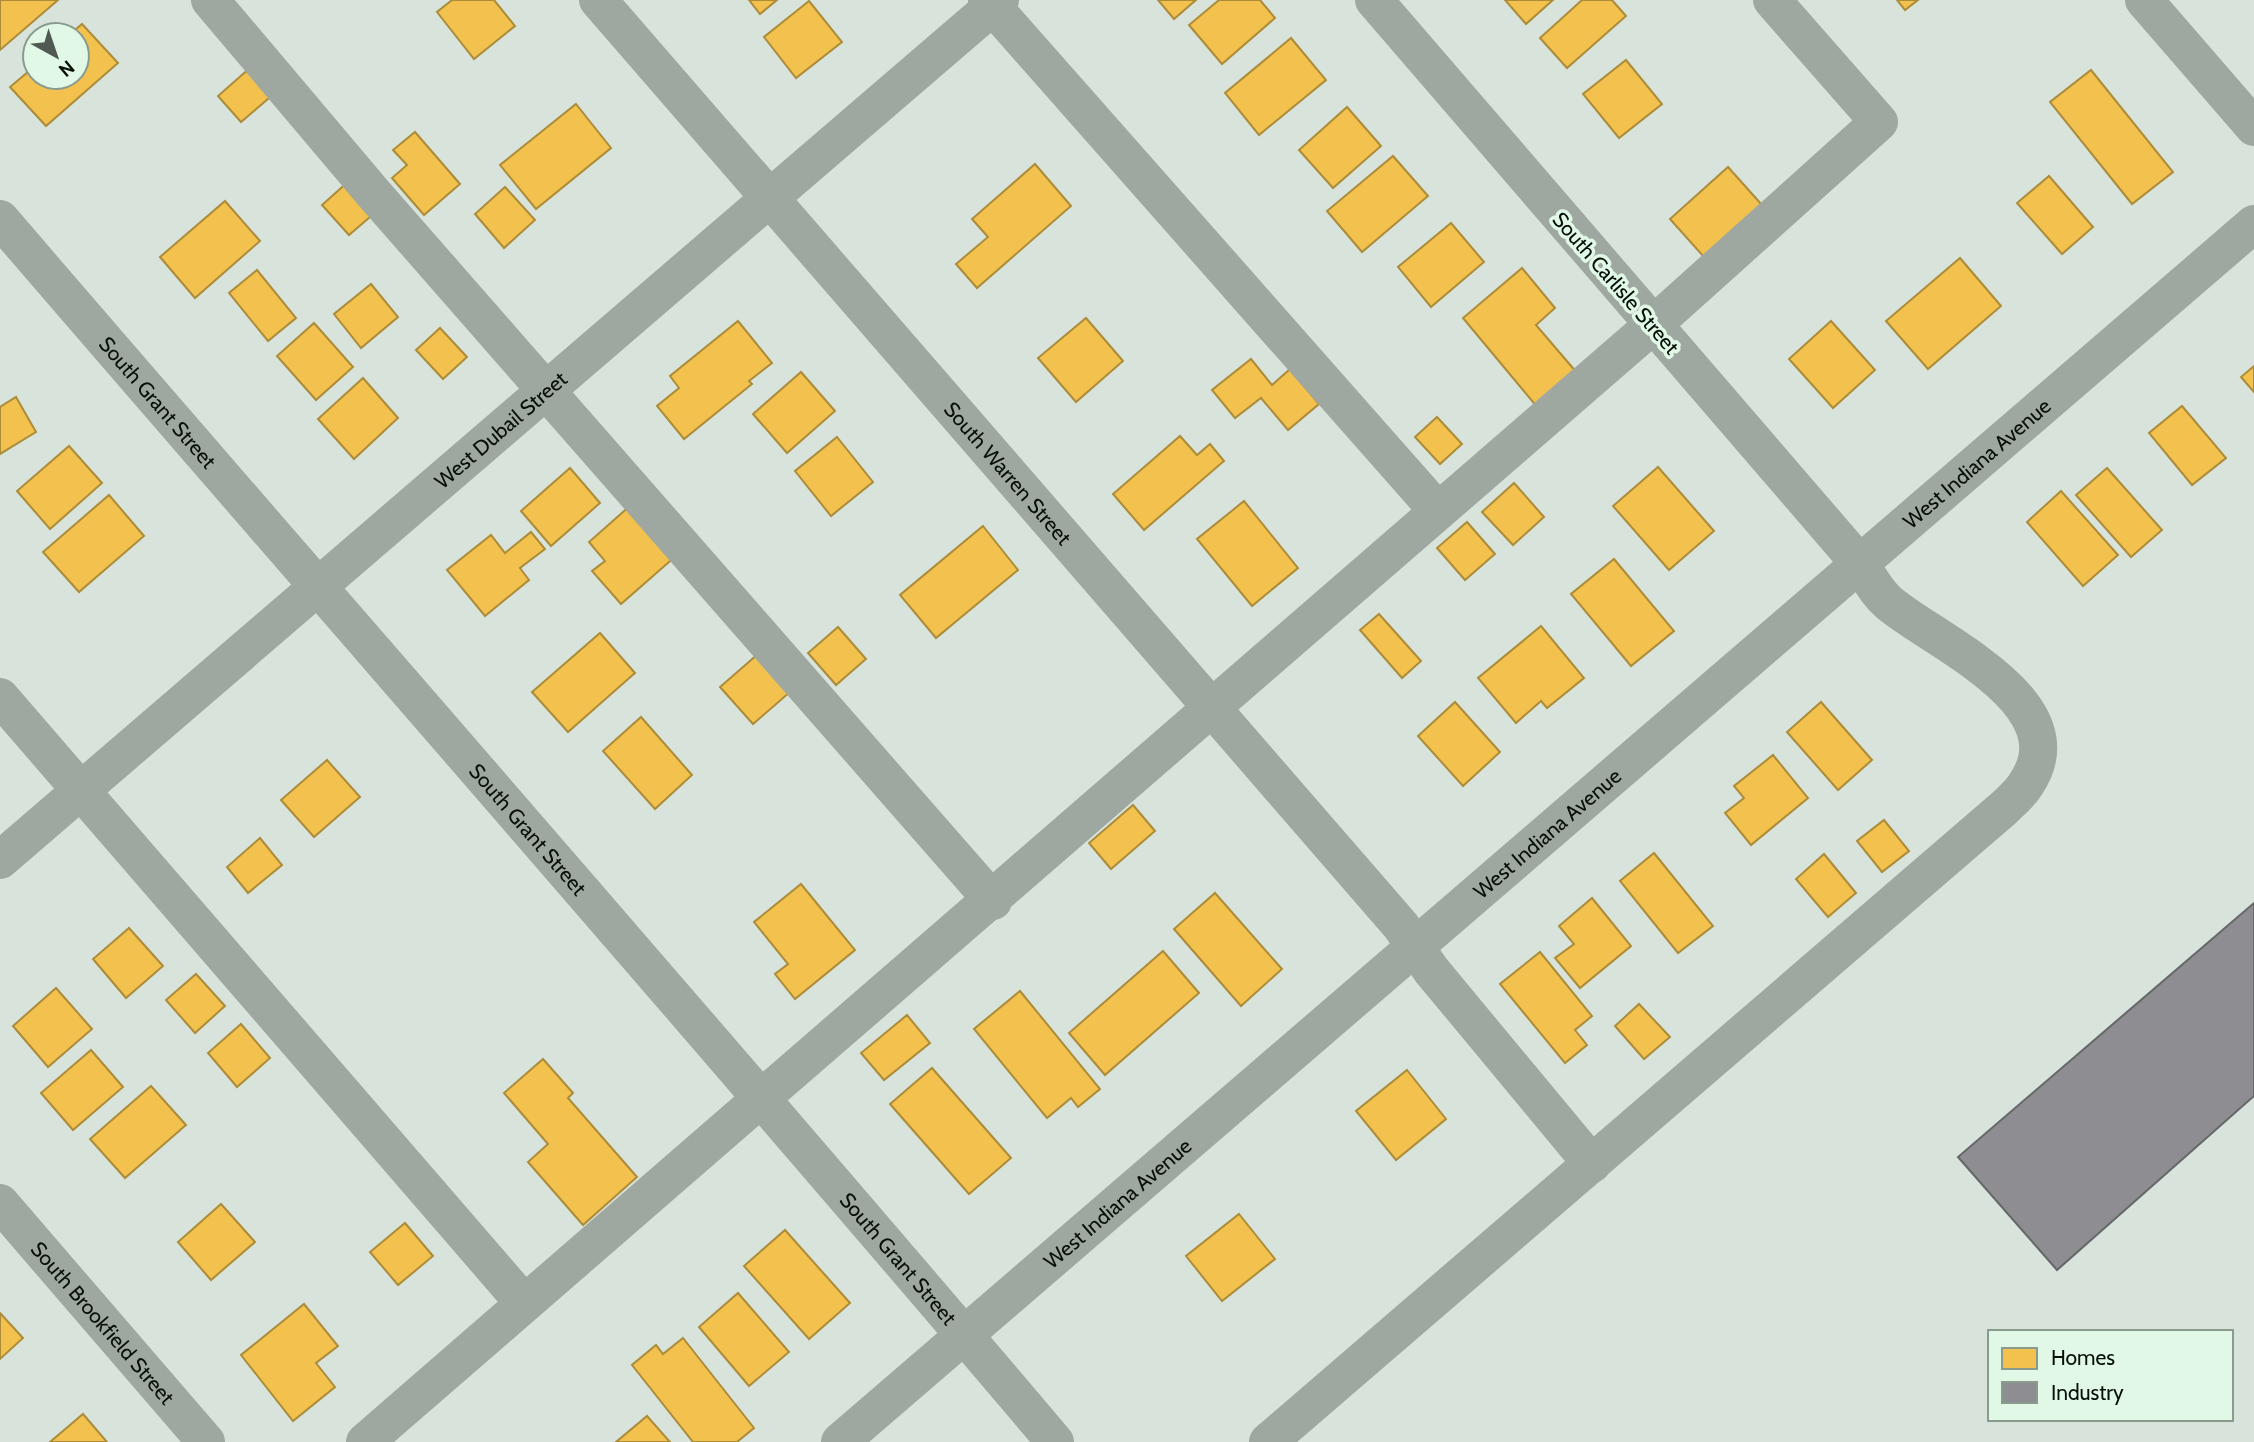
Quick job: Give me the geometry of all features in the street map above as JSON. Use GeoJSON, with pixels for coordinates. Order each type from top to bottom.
{"type":"FeatureCollection","features":[{"type":"Feature","properties":{"kind":"street"},"geometry":{"type":"LineString","coordinates":[[210,0],[546,391],[993,901]]}},
{"type":"Feature","properties":{"kind":"street","name":"South Warren Street"},"geometry":{"type":"LineString","coordinates":[[598,0],[1401,926],[1415,947],[1592,1164]]}},
{"type":"Feature","properties":{"kind":"street","name":"South Carlisle Street"},"geometry":{"type":"LineString","coordinates":[[1268,1442],[2004,808],[2027,784],[2037,756],[2035,729],[2025,709],[1985,668],[1887,602],[1860,564],[1374,0]]}},
{"type":"Feature","properties":{"kind":"street"},"geometry":{"type":"LineString","coordinates":[[365,1442],[993,901],[1653,326],[1878,122],[1772,0]]}},
{"type":"Feature","properties":{"kind":"street"},"geometry":{"type":"LineString","coordinates":[[2144,0],[2254,127]]}},
{"type":"Feature","properties":{"kind":"street"},"geometry":{"type":"LineString","coordinates":[[994,2],[1438,511]]}},
{"type":"Feature","properties":{"kind":"street","name":"West Dubail Street"},"geometry":{"type":"LineString","coordinates":[[0,860],[320,587],[994,2]]}},
{"type":"Feature","properties":{"kind":"street","name":"South Grant Street"},"geometry":{"type":"LineString","coordinates":[[0,219],[500,799],[763,1099],[1055,1442]]}},
{"type":"Feature","properties":{"kind":"street","name":"West Indiana Avenue"},"geometry":{"type":"LineString","coordinates":[[840,1442],[2254,223]]}},
{"type":"Feature","properties":{"kind":"street"},"geometry":{"type":"LineString","coordinates":[[0,698],[524,1303]]}},
{"type":"Feature","properties":{"kind":"street","name":"South Brookfield Street"},"geometry":{"type":"LineString","coordinates":[[0,1203],[206,1442]]}},
{"type":"Feature","properties":{"kind":"building: Homes"},"geometry":{"type":"Polygon","coordinates":[[[0,0],[58,0],[34,21],[21,21],[21,32],[0,50],[0,0]]]}},
{"type":"Feature","properties":{"kind":"building: Homes"},"geometry":{"type":"Polygon","coordinates":[[[452,0],[494,0],[515,26],[474,59],[437,12],[452,0]]]}},
{"type":"Feature","properties":{"kind":"building: Homes"},"geometry":{"type":"Polygon","coordinates":[[[749,0],[777,0],[760,14],[749,0]]]}},
{"type":"Feature","properties":{"kind":"building: Homes"},"geometry":{"type":"Polygon","coordinates":[[[1158,0],[1196,0],[1174,19],[1158,0]]]}},
{"type":"Feature","properties":{"kind":"building: Homes"},"geometry":{"type":"Polygon","coordinates":[[[1219,0],[1260,0],[1275,18],[1222,64],[1189,25],[1219,0]]]}},
{"type":"Feature","properties":{"kind":"building: Homes"},"geometry":{"type":"Polygon","coordinates":[[[1505,0],[1553,0],[1526,24],[1505,0]]]}},
{"type":"Feature","properties":{"kind":"building: Homes"},"geometry":{"type":"Polygon","coordinates":[[[1582,0],[1612,0],[1626,16],[1567,68],[1540,38],[1582,0]]]}},
{"type":"Feature","properties":{"kind":"building: Homes"},"geometry":{"type":"Polygon","coordinates":[[[1897,0],[1918,0],[1905,10],[1897,0]]]}},
{"type":"Feature","properties":{"kind":"building: Homes"},"geometry":{"type":"Polygon","coordinates":[[[809,1],[842,42],[796,78],[764,37],[809,1]]]}},
{"type":"Feature","properties":{"kind":"building: Homes"},"geometry":{"type":"Polygon","coordinates":[[[91,34],[118,63],[91,87],[91,34]]]}},
{"type":"Feature","properties":{"kind":"building: Homes"},"geometry":{"type":"Polygon","coordinates":[[[1291,38],[1326,80],[1259,135],[1225,93],[1291,38]]]}},
{"type":"Feature","properties":{"kind":"building: Homes"},"geometry":{"type":"Polygon","coordinates":[[[1626,60],[1662,104],[1619,138],[1583,94],[1626,60]]]}},
{"type":"Feature","properties":{"kind":"building: Homes"},"geometry":{"type":"Polygon","coordinates":[[[251,67],[275,93],[241,122],[218,96],[251,67]]]}},
{"type":"Feature","properties":{"kind":"building: Homes"},"geometry":{"type":"Polygon","coordinates":[[[2091,70],[2173,172],[2132,204],[2050,102],[2091,70]]]}},
{"type":"Feature","properties":{"kind":"building: Homes"},"geometry":{"type":"Polygon","coordinates":[[[21,78],[21,91],[86,91],[46,126],[10,87],[21,78]]]}},
{"type":"Feature","properties":{"kind":"building: Homes"},"geometry":{"type":"Polygon","coordinates":[[[576,104],[611,148],[536,209],[500,165],[576,104]]]}},
{"type":"Feature","properties":{"kind":"building: Homes"},"geometry":{"type":"Polygon","coordinates":[[[1347,107],[1381,146],[1333,188],[1299,150],[1347,107]]]}},
{"type":"Feature","properties":{"kind":"building: Homes"},"geometry":{"type":"Polygon","coordinates":[[[415,132],[460,184],[424,215],[392,178],[407,165],[393,150],[415,132]]]}},
{"type":"Feature","properties":{"kind":"building: Homes"},"geometry":{"type":"Polygon","coordinates":[[[1393,156],[1428,196],[1362,252],[1327,211],[1393,156]]]}},
{"type":"Feature","properties":{"kind":"building: Homes"},"geometry":{"type":"Polygon","coordinates":[[[1035,164],[1071,206],[977,288],[956,264],[988,237],[972,219],[1035,164]]]}},
{"type":"Feature","properties":{"kind":"building: Homes"},"geometry":{"type":"Polygon","coordinates":[[[1728,167],[1762,205],[1704,257],[1670,219],[1728,167]]]}},
{"type":"Feature","properties":{"kind":"building: Homes"},"geometry":{"type":"Polygon","coordinates":[[[2049,176],[2093,227],[2062,254],[2017,203],[2049,176]]]}},
{"type":"Feature","properties":{"kind":"building: Homes"},"geometry":{"type":"Polygon","coordinates":[[[350,180],[377,211],[349,235],[322,205],[350,180]]]}},
{"type":"Feature","properties":{"kind":"building: Homes"},"geometry":{"type":"Polygon","coordinates":[[[505,187],[535,220],[504,248],[475,214],[505,187]]]}},
{"type":"Feature","properties":{"kind":"building: Homes"},"geometry":{"type":"Polygon","coordinates":[[[225,201],[260,241],[195,298],[160,257],[225,201]]]}},
{"type":"Feature","properties":{"kind":"building: Homes"},"geometry":{"type":"Polygon","coordinates":[[[1451,223],[1484,262],[1431,307],[1398,267],[1451,223]]]}},
{"type":"Feature","properties":{"kind":"building: Homes"},"geometry":{"type":"Polygon","coordinates":[[[1960,258],[2001,306],[1928,369],[1886,321],[1960,258]]]}},
{"type":"Feature","properties":{"kind":"building: Homes"},"geometry":{"type":"Polygon","coordinates":[[[1522,268],[1555,308],[1536,325],[1578,374],[1538,408],[1463,318],[1522,268]]]}},
{"type":"Feature","properties":{"kind":"building: Homes"},"geometry":{"type":"Polygon","coordinates":[[[257,270],[296,318],[268,341],[229,293],[257,270]]]}},
{"type":"Feature","properties":{"kind":"building: Homes"},"geometry":{"type":"Polygon","coordinates":[[[371,284],[398,317],[361,348],[334,314],[371,284]]]}},
{"type":"Feature","properties":{"kind":"building: Homes"},"geometry":{"type":"Polygon","coordinates":[[[1086,318],[1123,361],[1076,402],[1038,358],[1086,318]]]}},
{"type":"Feature","properties":{"kind":"building: Homes"},"geometry":{"type":"Polygon","coordinates":[[[738,321],[772,363],[749,381],[752,384],[684,439],[657,406],[679,388],[670,376],[738,321]]]}},
{"type":"Feature","properties":{"kind":"building: Homes"},"geometry":{"type":"Polygon","coordinates":[[[1831,321],[1875,370],[1833,408],[1789,359],[1831,321]]]}},
{"type":"Feature","properties":{"kind":"building: Homes"},"geometry":{"type":"Polygon","coordinates":[[[314,323],[353,367],[316,400],[277,356],[314,323]]]}},
{"type":"Feature","properties":{"kind":"building: Homes"},"geometry":{"type":"Polygon","coordinates":[[[440,328],[467,357],[443,379],[416,350],[440,328]]]}},
{"type":"Feature","properties":{"kind":"building: Homes"},"geometry":{"type":"Polygon","coordinates":[[[1251,359],[1272,385],[1290,369],[1319,404],[1288,430],[1261,398],[1235,418],[1212,390],[1251,359]]]}},
{"type":"Feature","properties":{"kind":"building: Homes"},"geometry":{"type":"Polygon","coordinates":[[[2254,366],[2254,392],[2241,377],[2254,366]]]}},
{"type":"Feature","properties":{"kind":"building: Homes"},"geometry":{"type":"Polygon","coordinates":[[[801,372],[835,411],[787,453],[753,414],[801,372]]]}},
{"type":"Feature","properties":{"kind":"building: Homes"},"geometry":{"type":"Polygon","coordinates":[[[363,378],[398,418],[354,459],[318,419],[363,378]]]}},
{"type":"Feature","properties":{"kind":"building: Homes"},"geometry":{"type":"Polygon","coordinates":[[[16,397],[36,432],[0,454],[0,407],[16,397]]]}},
{"type":"Feature","properties":{"kind":"building: Homes"},"geometry":{"type":"Polygon","coordinates":[[[2182,406],[2226,458],[2192,485],[2149,433],[2182,406]]]}},
{"type":"Feature","properties":{"kind":"building: Homes"},"geometry":{"type":"Polygon","coordinates":[[[1437,417],[1462,444],[1440,464],[1415,437],[1437,417]]]}},
{"type":"Feature","properties":{"kind":"building: Homes"},"geometry":{"type":"Polygon","coordinates":[[[1180,436],[1197,455],[1210,444],[1224,461],[1144,530],[1113,494],[1180,436]]]}},
{"type":"Feature","properties":{"kind":"building: Homes"},"geometry":{"type":"Polygon","coordinates":[[[837,437],[873,482],[831,516],[795,471],[837,437]]]}},
{"type":"Feature","properties":{"kind":"building: Homes"},"geometry":{"type":"Polygon","coordinates":[[[69,446],[102,483],[50,529],[17,491],[69,446]]]}},
{"type":"Feature","properties":{"kind":"building: Homes"},"geometry":{"type":"Polygon","coordinates":[[[1658,467],[1714,531],[1669,570],[1613,506],[1658,467]]]}},
{"type":"Feature","properties":{"kind":"building: Homes"},"geometry":{"type":"Polygon","coordinates":[[[570,468],[600,503],[551,546],[521,511],[570,468]]]}},
{"type":"Feature","properties":{"kind":"building: Homes"},"geometry":{"type":"Polygon","coordinates":[[[2107,468],[2162,530],[2131,557],[2076,495],[2107,468]]]}},
{"type":"Feature","properties":{"kind":"building: Homes"},"geometry":{"type":"Polygon","coordinates":[[[1514,483],[1544,517],[1513,545],[1482,512],[1514,483]]]}},
{"type":"Feature","properties":{"kind":"building: Homes"},"geometry":{"type":"Polygon","coordinates":[[[2061,491],[2118,555],[2083,586],[2027,522],[2061,491]]]}},
{"type":"Feature","properties":{"kind":"building: Homes"},"geometry":{"type":"Polygon","coordinates":[[[109,495],[144,536],[79,592],[43,552],[109,495]]]}},
{"type":"Feature","properties":{"kind":"building: Homes"},"geometry":{"type":"Polygon","coordinates":[[[1244,501],[1298,568],[1252,606],[1197,539],[1244,501]]]}},
{"type":"Feature","properties":{"kind":"building: Homes"},"geometry":{"type":"Polygon","coordinates":[[[632,504],[677,555],[621,604],[592,571],[605,561],[589,542],[632,504]]]}},
{"type":"Feature","properties":{"kind":"building: Homes"},"geometry":{"type":"Polygon","coordinates":[[[1467,522],[1495,554],[1465,580],[1437,548],[1467,522]]]}},
{"type":"Feature","properties":{"kind":"building: Homes"},"geometry":{"type":"Polygon","coordinates":[[[983,526],[1018,570],[936,638],[900,595],[983,526]]]}},
{"type":"Feature","properties":{"kind":"building: Homes"},"geometry":{"type":"Polygon","coordinates":[[[531,532],[545,549],[520,568],[529,580],[485,616],[447,570],[491,535],[505,553],[531,532]]]}},
{"type":"Feature","properties":{"kind":"building: Homes"},"geometry":{"type":"Polygon","coordinates":[[[1614,559],[1674,631],[1631,666],[1571,594],[1614,559]]]}},
{"type":"Feature","properties":{"kind":"building: Homes"},"geometry":{"type":"Polygon","coordinates":[[[1379,614],[1421,661],[1402,678],[1360,630],[1379,614]]]}},
{"type":"Feature","properties":{"kind":"building: Homes"},"geometry":{"type":"Polygon","coordinates":[[[1541,626],[1584,678],[1547,708],[1541,701],[1516,723],[1478,678],[1541,626]]]}},
{"type":"Feature","properties":{"kind":"building: Homes"},"geometry":{"type":"Polygon","coordinates":[[[838,627],[866,659],[836,685],[808,653],[838,627]]]}},
{"type":"Feature","properties":{"kind":"building: Homes"},"geometry":{"type":"Polygon","coordinates":[[[600,633],[635,673],[568,732],[532,692],[600,633]]]}},
{"type":"Feature","properties":{"kind":"building: Homes"},"geometry":{"type":"Polygon","coordinates":[[[758,654],[790,692],[753,724],[720,687],[758,654]]]}},
{"type":"Feature","properties":{"kind":"building: Homes"},"geometry":{"type":"Polygon","coordinates":[[[1455,702],[1500,752],[1463,786],[1418,736],[1455,702]]]}},
{"type":"Feature","properties":{"kind":"building: Homes"},"geometry":{"type":"Polygon","coordinates":[[[1821,702],[1872,760],[1838,790],[1787,732],[1821,702]]]}},
{"type":"Feature","properties":{"kind":"building: Homes"},"geometry":{"type":"Polygon","coordinates":[[[641,717],[692,775],[655,809],[603,751],[641,717]]]}},
{"type":"Feature","properties":{"kind":"building: Homes"},"geometry":{"type":"Polygon","coordinates":[[[1773,755],[1808,798],[1751,845],[1725,813],[1744,798],[1734,786],[1773,755]]]}},
{"type":"Feature","properties":{"kind":"building: Homes"},"geometry":{"type":"Polygon","coordinates":[[[327,760],[360,797],[314,837],[281,800],[327,760]]]}},
{"type":"Feature","properties":{"kind":"building: Homes"},"geometry":{"type":"Polygon","coordinates":[[[1133,805],[1155,831],[1111,869],[1089,843],[1133,805]]]}},
{"type":"Feature","properties":{"kind":"building: Homes"},"geometry":{"type":"Polygon","coordinates":[[[1884,820],[1909,851],[1882,872],[1857,841],[1884,820]]]}},
{"type":"Feature","properties":{"kind":"building: Homes"},"geometry":{"type":"Polygon","coordinates":[[[260,838],[282,865],[248,893],[227,867],[260,838]]]}},
{"type":"Feature","properties":{"kind":"building: Homes"},"geometry":{"type":"Polygon","coordinates":[[[1654,853],[1713,926],[1678,953],[1620,881],[1654,853]]]}},
{"type":"Feature","properties":{"kind":"building: Homes"},"geometry":{"type":"Polygon","coordinates":[[[1824,854],[1856,893],[1828,917],[1796,879],[1824,854]]]}},
{"type":"Feature","properties":{"kind":"building: Homes"},"geometry":{"type":"Polygon","coordinates":[[[801,884],[855,950],[795,999],[775,974],[788,964],[754,922],[801,884]]]}},
{"type":"Feature","properties":{"kind":"building: Homes"},"geometry":{"type":"Polygon","coordinates":[[[1215,893],[1282,969],[1241,1006],[1174,929],[1215,893]]]}},
{"type":"Feature","properties":{"kind":"building: Homes"},"geometry":{"type":"Polygon","coordinates":[[[1592,898],[1631,946],[1580,988],[1555,958],[1574,944],[1559,926],[1592,898]]]}},
{"type":"Feature","properties":{"kind":"building: Homes"},"geometry":{"type":"Polygon","coordinates":[[[129,928],[163,966],[126,998],[93,959],[129,928]]]}},
{"type":"Feature","properties":{"kind":"building: Homes"},"geometry":{"type":"Polygon","coordinates":[[[1163,951],[1199,993],[1105,1075],[1069,1033],[1163,951]]]}},
{"type":"Feature","properties":{"kind":"building: Homes"},"geometry":{"type":"Polygon","coordinates":[[[1540,952],[1592,1016],[1575,1030],[1587,1045],[1565,1063],[1500,984],[1540,952]]]}},
{"type":"Feature","properties":{"kind":"building: Homes"},"geometry":{"type":"Polygon","coordinates":[[[196,974],[225,1006],[195,1033],[166,1000],[196,974]]]}},
{"type":"Feature","properties":{"kind":"building: Homes"},"geometry":{"type":"Polygon","coordinates":[[[56,988],[92,1029],[48,1067],[13,1026],[56,988]]]}},
{"type":"Feature","properties":{"kind":"building: Homes"},"geometry":{"type":"Polygon","coordinates":[[[1020,991],[1100,1089],[1078,1107],[1071,1098],[1047,1118],[974,1029],[1020,991]]]}},
{"type":"Feature","properties":{"kind":"building: Homes"},"geometry":{"type":"Polygon","coordinates":[[[1639,1004],[1670,1037],[1644,1059],[1615,1026],[1639,1004]]]}},
{"type":"Feature","properties":{"kind":"building: Homes"},"geometry":{"type":"Polygon","coordinates":[[[907,1015],[930,1043],[884,1080],[861,1053],[907,1015]]]}},
{"type":"Feature","properties":{"kind":"building: Homes"},"geometry":{"type":"Polygon","coordinates":[[[241,1024],[270,1058],[237,1087],[208,1053],[241,1024]]]}},
{"type":"Feature","properties":{"kind":"building: Homes"},"geometry":{"type":"Polygon","coordinates":[[[91,1050],[123,1087],[73,1130],[41,1093],[91,1050]]]}},
{"type":"Feature","properties":{"kind":"building: Homes"},"geometry":{"type":"Polygon","coordinates":[[[543,1059],[573,1093],[568,1098],[637,1177],[583,1225],[528,1162],[548,1144],[504,1093],[543,1059]]]}},
{"type":"Feature","properties":{"kind":"building: Homes"},"geometry":{"type":"Polygon","coordinates":[[[932,1068],[1011,1158],[969,1194],[890,1104],[932,1068]]]}},
{"type":"Feature","properties":{"kind":"building: Homes"},"geometry":{"type":"Polygon","coordinates":[[[1407,1070],[1446,1119],[1396,1160],[1356,1111],[1407,1070]]]}},
{"type":"Feature","properties":{"kind":"building: Homes"},"geometry":{"type":"Polygon","coordinates":[[[151,1086],[186,1125],[125,1178],[90,1139],[151,1086]]]}},
{"type":"Feature","properties":{"kind":"building: Homes"},"geometry":{"type":"Polygon","coordinates":[[[221,1204],[255,1242],[211,1280],[178,1242],[221,1204]]]}},
{"type":"Feature","properties":{"kind":"building: Homes"},"geometry":{"type":"Polygon","coordinates":[[[1239,1214],[1275,1259],[1222,1301],[1186,1256],[1239,1214]]]}},
{"type":"Feature","properties":{"kind":"building: Homes"},"geometry":{"type":"Polygon","coordinates":[[[405,1223],[433,1256],[398,1285],[370,1252],[405,1223]]]}},
{"type":"Feature","properties":{"kind":"building: Homes"},"geometry":{"type":"Polygon","coordinates":[[[785,1230],[850,1303],[809,1339],[744,1266],[785,1230]]]}},
{"type":"Feature","properties":{"kind":"building: Homes"},"geometry":{"type":"Polygon","coordinates":[[[738,1293],[789,1352],[749,1386],[699,1327],[738,1293]]]}},
{"type":"Feature","properties":{"kind":"building: Homes"},"geometry":{"type":"Polygon","coordinates":[[[304,1304],[338,1346],[316,1363],[335,1387],[293,1421],[241,1355],[304,1304]]]}},
{"type":"Feature","properties":{"kind":"building: Homes"},"geometry":{"type":"Polygon","coordinates":[[[0,1313],[23,1338],[0,1359],[0,1313]]]}},
{"type":"Feature","properties":{"kind":"building: Homes"},"geometry":{"type":"Polygon","coordinates":[[[683,1338],[754,1428],[737,1442],[693,1442],[632,1365],[656,1345],[663,1354],[683,1338]]]}},
{"type":"Feature","properties":{"kind":"building: Homes"},"geometry":{"type":"Polygon","coordinates":[[[83,1414],[107,1442],[50,1442],[83,1414]]]}},
{"type":"Feature","properties":{"kind":"building: Homes"},"geometry":{"type":"Polygon","coordinates":[[[647,1416],[670,1442],[616,1442],[647,1416]]]}},
{"type":"Feature","properties":{"kind":"building: Industry"},"geometry":{"type":"Polygon","coordinates":[[[2254,903],[2254,1096],[2057,1270],[1958,1157],[2254,903]]]}}]}
